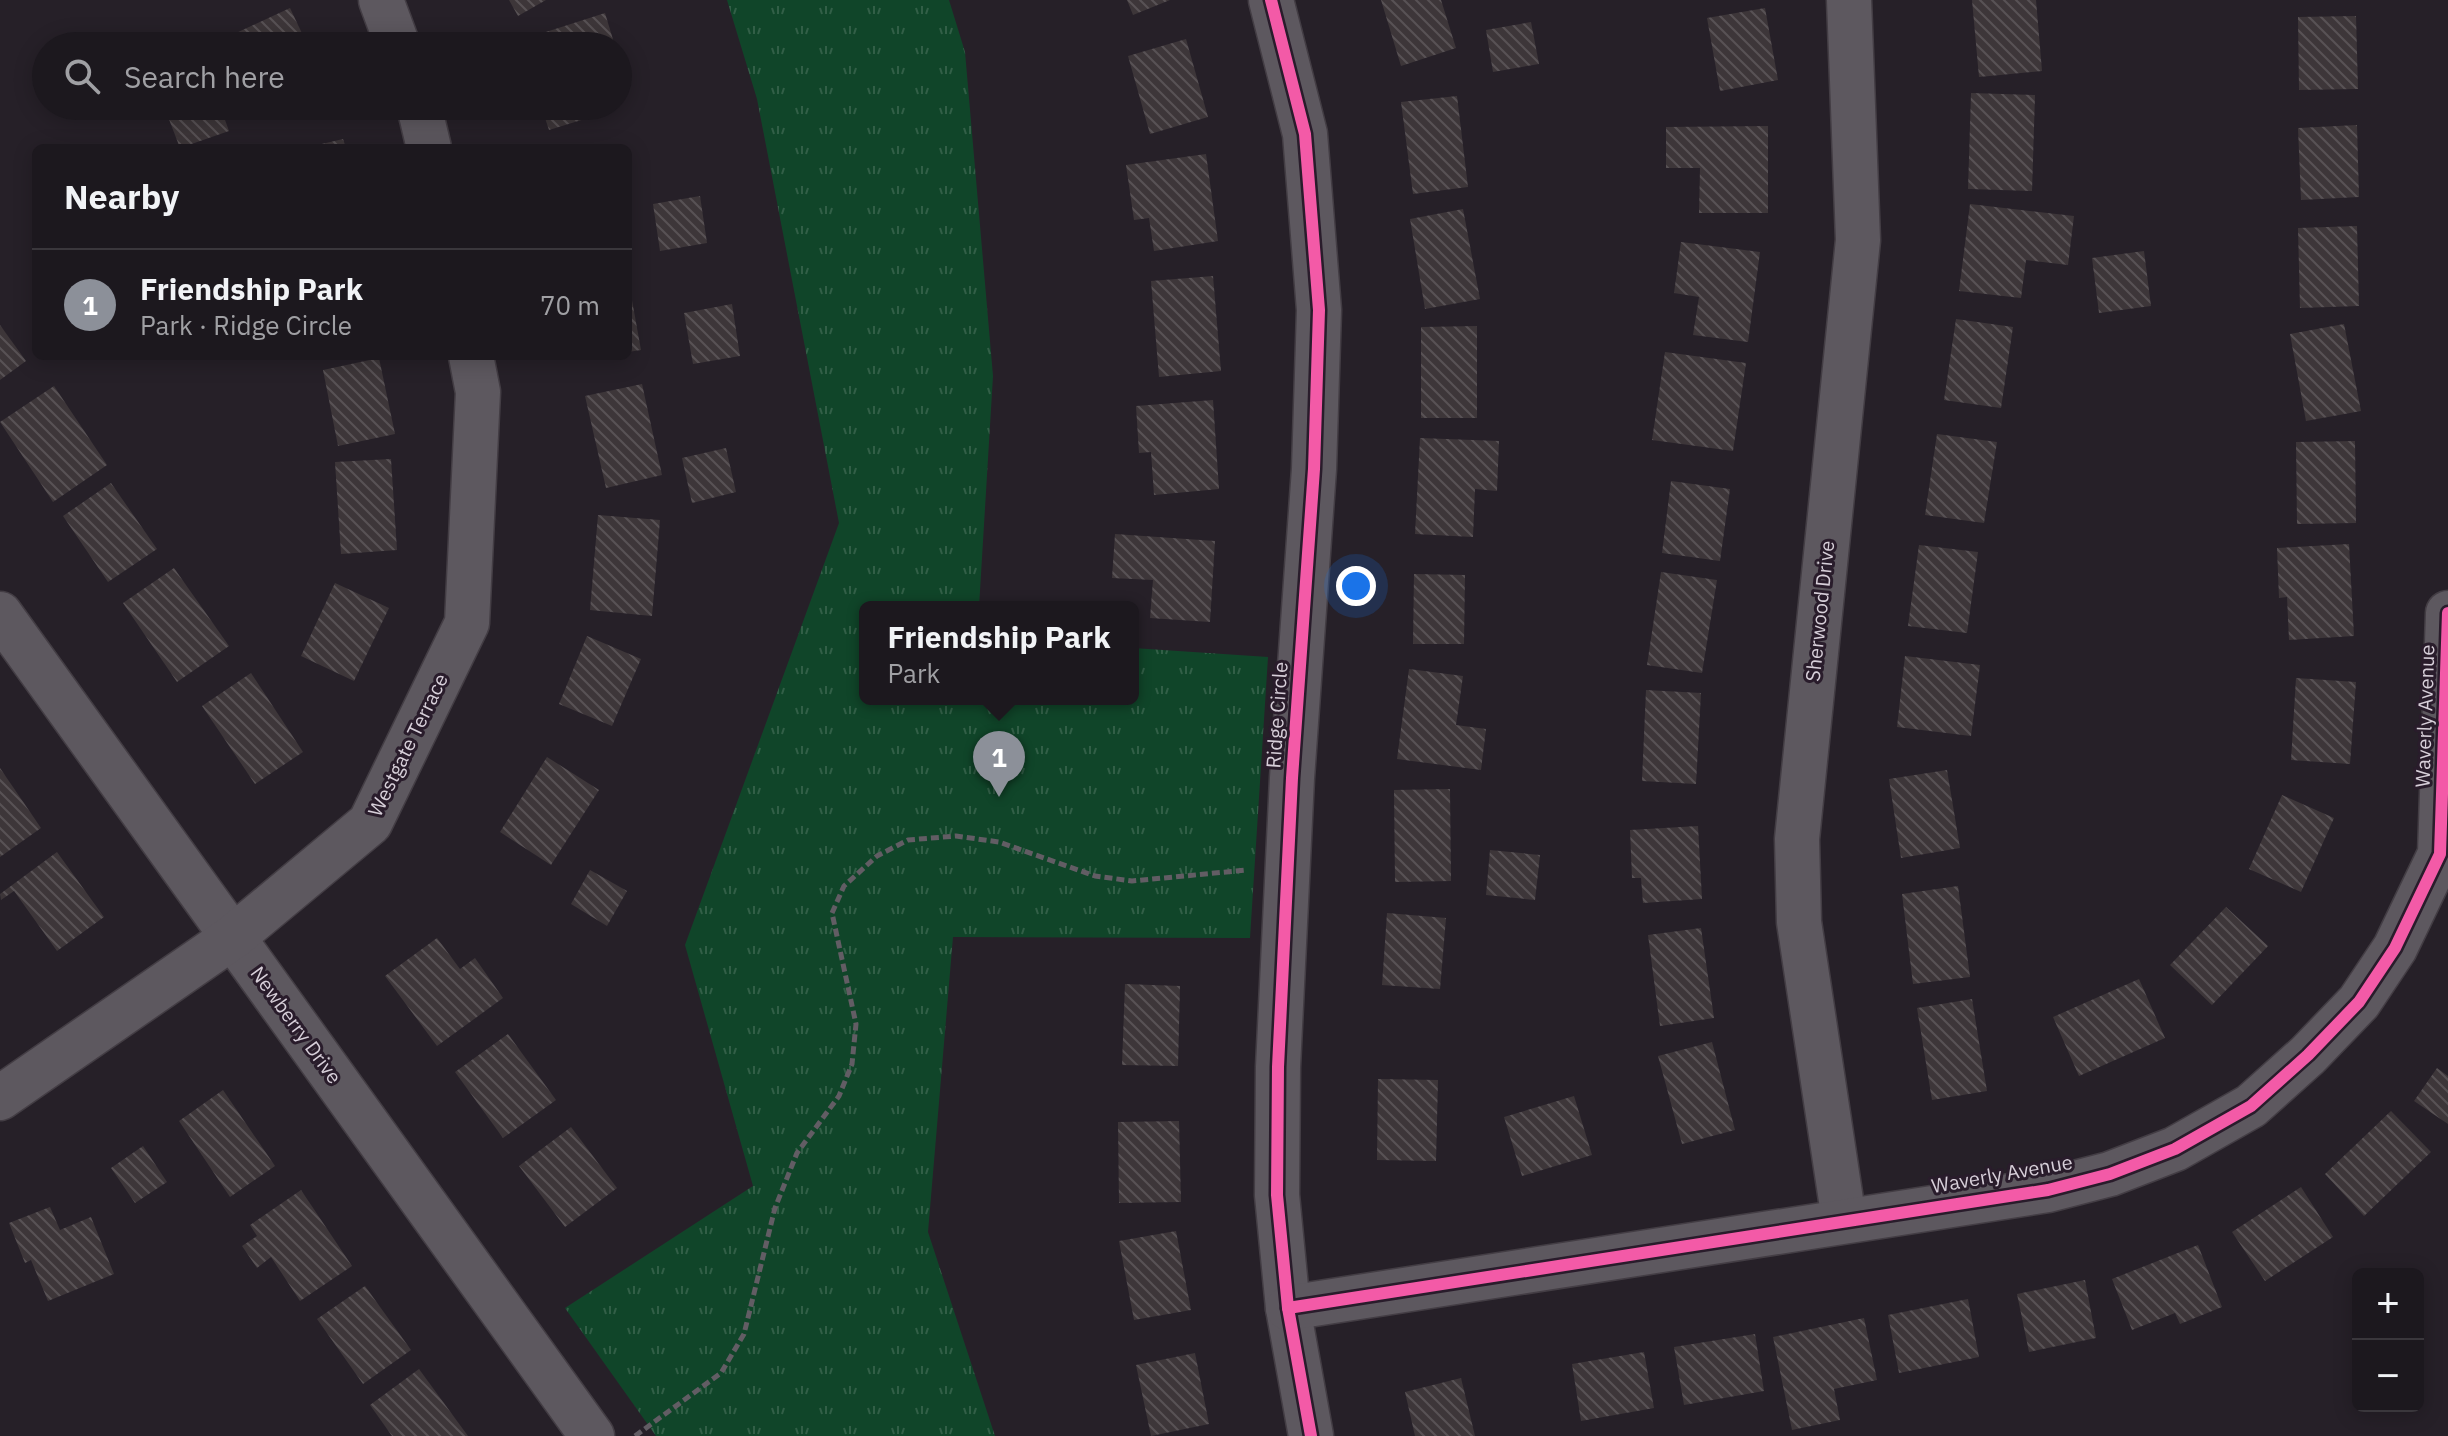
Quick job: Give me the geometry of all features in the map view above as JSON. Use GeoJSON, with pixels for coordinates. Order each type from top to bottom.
{"type":"FeatureCollection","features":[{"type":"Feature","properties":{"kind":"street"},"geometry":{"type":"LineString","coordinates":[[381,0],[393,32]]}},
{"type":"Feature","properties":{"kind":"street","name":"Ridge Circle"},"geometry":{"type":"LineString","coordinates":[[1271,0],[1305,134],[1319,310],[1314,469],[1278,1067],[1277,1181],[1288,1308],[1311,1436]]}},
{"type":"Feature","properties":{"kind":"street","name":"Sherwood Drive"},"geometry":{"type":"LineString","coordinates":[[1844,1220],[1799,922],[1797,839],[1858,240],[1849,0]]}},
{"type":"Feature","properties":{"kind":"street"},"geometry":{"type":"LineString","coordinates":[[422,120],[428,144]]}},
{"type":"Feature","properties":{"kind":"street","name":"Westgate Terrace"},"geometry":{"type":"LineString","coordinates":[[0,1098],[233,937],[370,823],[467,623],[478,392],[472,360]]}},
{"type":"Feature","properties":{"kind":"street","name":"Waverly Avenue"},"geometry":{"type":"LineString","coordinates":[[1288,1308],[2048,1190],[2110,1174],[2175,1149],[2251,1106],[2308,1055],[2359,1002],[2395,948],[2444,855],[2448,613]]}},
{"type":"Feature","properties":{"kind":"street","name":"Newberry Drive"},"geometry":{"type":"LineString","coordinates":[[0,614],[592,1436]]}},
{"type":"Feature","properties":{"kind":"path"},"geometry":{"type":"LineString","coordinates":[[635,1436],[721,1373],[744,1334],[775,1208],[797,1153],[839,1096],[852,1064],[856,1024],[832,913],[844,886],[877,856],[908,840],[956,836],[999,842],[1095,876],[1132,881],[1288,865]]}},
{"type":"Feature","properties":{"kind":"green space"},"geometry":{"type":"Polygon","coordinates":[[[727,0],[949,0],[965,52],[993,376],[979,601],[859,601],[859,705],[1139,705],[1139,648],[1268,657],[1250,938],[953,937],[928,1232],[995,1436],[656,1436],[565,1308],[753,1186],[685,945],[839,523],[757,99],[727,0]]]}},
{"type":"Feature","properties":{"kind":"building"},"geometry":{"type":"Polygon","coordinates":[[[509,0],[546,0],[518,16],[509,0]]]}},
{"type":"Feature","properties":{"kind":"building"},"geometry":{"type":"Polygon","coordinates":[[[1127,0],[1170,0],[1133,15],[1127,0]]]}},
{"type":"Feature","properties":{"kind":"building"},"geometry":{"type":"Polygon","coordinates":[[[1381,0],[1441,0],[1456,48],[1401,66],[1381,0]]]}},
{"type":"Feature","properties":{"kind":"building"},"geometry":{"type":"Polygon","coordinates":[[[1972,0],[2036,0],[2042,71],[1979,77],[1972,0]]]}},
{"type":"Feature","properties":{"kind":"building"},"geometry":{"type":"Polygon","coordinates":[[[290,8],[301,32],[238,32],[290,8]]]}},
{"type":"Feature","properties":{"kind":"building"},"geometry":{"type":"Polygon","coordinates":[[[1765,8],[1778,80],[1720,91],[1707,18],[1765,8]]]}},
{"type":"Feature","properties":{"kind":"building"},"geometry":{"type":"Polygon","coordinates":[[[605,13],[611,32],[546,32],[605,13]]]}},
{"type":"Feature","properties":{"kind":"building"},"geometry":{"type":"Polygon","coordinates":[[[2356,16],[2358,89],[2299,90],[2298,17],[2356,16]]]}},
{"type":"Feature","properties":{"kind":"building"},"geometry":{"type":"Polygon","coordinates":[[[1531,22],[1539,64],[1493,72],[1486,30],[1531,22]]]}},
{"type":"Feature","properties":{"kind":"building"},"geometry":{"type":"Polygon","coordinates":[[[1186,39],[1208,117],[1150,134],[1128,56],[1186,39]]]}},
{"type":"Feature","properties":{"kind":"building"},"geometry":{"type":"Polygon","coordinates":[[[1971,93],[2035,95],[2032,191],[1968,189],[1971,93]]]}},
{"type":"Feature","properties":{"kind":"building"},"geometry":{"type":"Polygon","coordinates":[[[1457,96],[1468,187],[1413,194],[1401,102],[1457,96]]]}},
{"type":"Feature","properties":{"kind":"building"},"geometry":{"type":"Polygon","coordinates":[[[169,120],[225,120],[229,131],[192,144],[178,144],[169,120]]]}},
{"type":"Feature","properties":{"kind":"building"},"geometry":{"type":"Polygon","coordinates":[[[546,120],[582,120],[549,130],[546,120]]]}},
{"type":"Feature","properties":{"kind":"building"},"geometry":{"type":"Polygon","coordinates":[[[2357,125],[2359,197],[2301,200],[2298,128],[2357,125]]]}},
{"type":"Feature","properties":{"kind":"building"},"geometry":{"type":"Polygon","coordinates":[[[1768,126],[1768,213],[1699,213],[1700,168],[1666,168],[1666,127],[1768,126]]]}},
{"type":"Feature","properties":{"kind":"building"},"geometry":{"type":"Polygon","coordinates":[[[343,139],[345,144],[322,144],[343,139]]]}},
{"type":"Feature","properties":{"kind":"building"},"geometry":{"type":"Polygon","coordinates":[[[1206,154],[1218,241],[1154,251],[1149,218],[1134,220],[1126,165],[1206,154]]]}},
{"type":"Feature","properties":{"kind":"building"},"geometry":{"type":"Polygon","coordinates":[[[700,196],[707,243],[660,251],[653,204],[700,196]]]}},
{"type":"Feature","properties":{"kind":"building"},"geometry":{"type":"Polygon","coordinates":[[[1970,204],[2074,216],[2068,265],[2026,260],[2021,298],[1959,291],[1970,204]]]}},
{"type":"Feature","properties":{"kind":"building"},"geometry":{"type":"Polygon","coordinates":[[[1463,209],[1480,299],[1425,309],[1410,219],[1463,209]]]}},
{"type":"Feature","properties":{"kind":"building"},"geometry":{"type":"Polygon","coordinates":[[[2357,226],[2359,306],[2300,308],[2298,228],[2357,226]]]}},
{"type":"Feature","properties":{"kind":"building"},"geometry":{"type":"Polygon","coordinates":[[[1681,242],[1760,252],[1748,342],[1693,335],[1699,297],[1674,293],[1681,242]]]}},
{"type":"Feature","properties":{"kind":"building"},"geometry":{"type":"Polygon","coordinates":[[[2144,251],[2151,306],[2099,313],[2092,258],[2144,251]]]}},
{"type":"Feature","properties":{"kind":"building"},"geometry":{"type":"Polygon","coordinates":[[[1213,276],[1221,371],[1159,377],[1151,281],[1213,276]]]}},
{"type":"Feature","properties":{"kind":"building"},"geometry":{"type":"Polygon","coordinates":[[[632,300],[641,350],[632,351],[632,300]]]}},
{"type":"Feature","properties":{"kind":"building"},"geometry":{"type":"Polygon","coordinates":[[[732,304],[740,356],[693,364],[684,313],[732,304]]]}},
{"type":"Feature","properties":{"kind":"building"},"geometry":{"type":"Polygon","coordinates":[[[1956,319],[2013,327],[2001,408],[1944,400],[1956,319]]]}},
{"type":"Feature","properties":{"kind":"building"},"geometry":{"type":"Polygon","coordinates":[[[2344,324],[2361,411],[2306,421],[2290,334],[2344,324]]]}},
{"type":"Feature","properties":{"kind":"building"},"geometry":{"type":"Polygon","coordinates":[[[0,325],[26,361],[0,380],[0,325]]]}},
{"type":"Feature","properties":{"kind":"building"},"geometry":{"type":"Polygon","coordinates":[[[1477,326],[1477,418],[1421,418],[1421,327],[1477,326]]]}},
{"type":"Feature","properties":{"kind":"building"},"geometry":{"type":"Polygon","coordinates":[[[1665,352],[1746,363],[1733,451],[1652,440],[1665,352]]]}},
{"type":"Feature","properties":{"kind":"building"},"geometry":{"type":"Polygon","coordinates":[[[379,360],[395,434],[338,446],[323,370],[379,360]]]}},
{"type":"Feature","properties":{"kind":"building"},"geometry":{"type":"Polygon","coordinates":[[[642,384],[662,475],[606,488],[585,396],[642,384]]]}},
{"type":"Feature","properties":{"kind":"building"},"geometry":{"type":"Polygon","coordinates":[[[54,386],[107,465],[53,502],[0,422],[54,386]]]}},
{"type":"Feature","properties":{"kind":"building"},"geometry":{"type":"Polygon","coordinates":[[[1213,400],[1219,489],[1154,495],[1151,452],[1139,453],[1136,406],[1213,400]]]}},
{"type":"Feature","properties":{"kind":"building"},"geometry":{"type":"Polygon","coordinates":[[[1937,434],[1997,442],[1984,523],[1925,515],[1937,434]]]}},
{"type":"Feature","properties":{"kind":"building"},"geometry":{"type":"Polygon","coordinates":[[[1420,438],[1499,441],[1497,491],[1475,489],[1473,537],[1415,534],[1420,438]]]}},
{"type":"Feature","properties":{"kind":"building"},"geometry":{"type":"Polygon","coordinates":[[[2355,441],[2356,523],[2297,524],[2296,442],[2355,441]]]}},
{"type":"Feature","properties":{"kind":"building"},"geometry":{"type":"Polygon","coordinates":[[[726,448],[736,492],[692,503],[682,458],[726,448]]]}},
{"type":"Feature","properties":{"kind":"building"},"geometry":{"type":"Polygon","coordinates":[[[391,459],[397,550],[341,554],[335,462],[391,459]]]}},
{"type":"Feature","properties":{"kind":"building"},"geometry":{"type":"Polygon","coordinates":[[[1671,481],[1730,489],[1720,561],[1662,553],[1671,481]]]}},
{"type":"Feature","properties":{"kind":"building"},"geometry":{"type":"Polygon","coordinates":[[[111,483],[157,549],[108,582],[63,516],[111,483]]]}},
{"type":"Feature","properties":{"kind":"building"},"geometry":{"type":"Polygon","coordinates":[[[598,515],[660,520],[652,616],[590,610],[598,515]]]}},
{"type":"Feature","properties":{"kind":"building"},"geometry":{"type":"Polygon","coordinates":[[[1115,534],[1215,541],[1210,622],[1150,618],[1153,580],[1112,578],[1115,534]]]}},
{"type":"Feature","properties":{"kind":"building"},"geometry":{"type":"Polygon","coordinates":[[[2349,544],[2354,636],[2289,640],[2287,597],[2279,598],[2277,548],[2349,544]]]}},
{"type":"Feature","properties":{"kind":"building"},"geometry":{"type":"Polygon","coordinates":[[[1919,545],[1978,552],[1967,633],[1908,626],[1919,545]]]}},
{"type":"Feature","properties":{"kind":"building"},"geometry":{"type":"Polygon","coordinates":[[[174,568],[229,646],[177,682],[123,603],[174,568]]]}},
{"type":"Feature","properties":{"kind":"building"},"geometry":{"type":"Polygon","coordinates":[[[1661,572],[1717,580],[1702,673],[1647,665],[1661,572]]]}},
{"type":"Feature","properties":{"kind":"building"},"geometry":{"type":"Polygon","coordinates":[[[1414,574],[1465,575],[1464,644],[1413,644],[1414,574]]]}},
{"type":"Feature","properties":{"kind":"building"},"geometry":{"type":"Polygon","coordinates":[[[335,583],[389,608],[354,681],[301,656],[335,583]]]}},
{"type":"Feature","properties":{"kind":"building"},"geometry":{"type":"Polygon","coordinates":[[[587,636],[641,659],[612,726],[559,704],[587,636]]]}},
{"type":"Feature","properties":{"kind":"building"},"geometry":{"type":"Polygon","coordinates":[[[1905,656],[1980,665],[1971,736],[1897,727],[1905,656]]]}},
{"type":"Feature","properties":{"kind":"building"},"geometry":{"type":"Polygon","coordinates":[[[1409,669],[1463,676],[1456,725],[1486,729],[1481,770],[1397,759],[1409,669]]]}},
{"type":"Feature","properties":{"kind":"building"},"geometry":{"type":"Polygon","coordinates":[[[251,673],[303,752],[255,784],[202,706],[251,673]]]}},
{"type":"Feature","properties":{"kind":"building"},"geometry":{"type":"Polygon","coordinates":[[[2296,678],[2356,682],[2350,764],[2291,760],[2296,678]]]}},
{"type":"Feature","properties":{"kind":"building"},"geometry":{"type":"Polygon","coordinates":[[[1646,690],[1701,693],[1696,784],[1642,781],[1646,690]]]}},
{"type":"Feature","properties":{"kind":"building"},"geometry":{"type":"Polygon","coordinates":[[[547,757],[599,790],[551,865],[500,832],[547,757]]]}},
{"type":"Feature","properties":{"kind":"building"},"geometry":{"type":"Polygon","coordinates":[[[0,768],[41,828],[0,857],[0,768]]]}},
{"type":"Feature","properties":{"kind":"building"},"geometry":{"type":"Polygon","coordinates":[[[1947,770],[1960,848],[1901,858],[1889,779],[1947,770]]]}},
{"type":"Feature","properties":{"kind":"building"},"geometry":{"type":"Polygon","coordinates":[[[1450,789],[1451,881],[1395,882],[1394,790],[1450,789]]]}},
{"type":"Feature","properties":{"kind":"building"},"geometry":{"type":"Polygon","coordinates":[[[2282,795],[2334,818],[2301,892],[2249,869],[2282,795]]]}},
{"type":"Feature","properties":{"kind":"building"},"geometry":{"type":"Polygon","coordinates":[[[1698,826],[1702,899],[1643,903],[1641,878],[1632,878],[1630,830],[1698,826]]]}},
{"type":"Feature","properties":{"kind":"building"},"geometry":{"type":"Polygon","coordinates":[[[1490,850],[1540,855],[1535,900],[1486,895],[1490,850]]]}},
{"type":"Feature","properties":{"kind":"building"},"geometry":{"type":"Polygon","coordinates":[[[57,852],[104,917],[57,951],[14,891],[1,900],[0,894],[57,852]]]}},
{"type":"Feature","properties":{"kind":"building"},"geometry":{"type":"Polygon","coordinates":[[[590,870],[627,891],[607,926],[571,904],[590,870]]]}},
{"type":"Feature","properties":{"kind":"building"},"geometry":{"type":"Polygon","coordinates":[[[1958,886],[1970,977],[1913,984],[1902,894],[1958,886]]]}},
{"type":"Feature","properties":{"kind":"building"},"geometry":{"type":"Polygon","coordinates":[[[2226,907],[2268,946],[2212,1005],[2170,965],[2226,907]]]}},
{"type":"Feature","properties":{"kind":"building"},"geometry":{"type":"Polygon","coordinates":[[[1387,913],[1446,918],[1440,989],[1382,985],[1387,913]]]}},
{"type":"Feature","properties":{"kind":"building"},"geometry":{"type":"Polygon","coordinates":[[[1701,928],[1714,1018],[1660,1026],[1648,935],[1701,928]]]}},
{"type":"Feature","properties":{"kind":"building"},"geometry":{"type":"Polygon","coordinates":[[[437,938],[460,969],[475,958],[503,998],[437,1046],[385,976],[437,938]]]}},
{"type":"Feature","properties":{"kind":"building"},"geometry":{"type":"Polygon","coordinates":[[[2139,979],[2165,1038],[2079,1076],[2053,1017],[2139,979]]]}},
{"type":"Feature","properties":{"kind":"building"},"geometry":{"type":"Polygon","coordinates":[[[1125,984],[1180,986],[1178,1066],[1122,1065],[1125,984]]]}},
{"type":"Feature","properties":{"kind":"building"},"geometry":{"type":"Polygon","coordinates":[[[1972,999],[1987,1091],[1932,1100],[1917,1008],[1972,999]]]}},
{"type":"Feature","properties":{"kind":"building"},"geometry":{"type":"Polygon","coordinates":[[[508,1034],[556,1100],[503,1138],[455,1072],[508,1034]]]}},
{"type":"Feature","properties":{"kind":"building"},"geometry":{"type":"Polygon","coordinates":[[[1712,1042],[1735,1130],[1682,1144],[1658,1056],[1712,1042]]]}},
{"type":"Feature","properties":{"kind":"building"},"geometry":{"type":"Polygon","coordinates":[[[2437,1068],[2448,1076],[2448,1124],[2414,1101],[2437,1068]]]}},
{"type":"Feature","properties":{"kind":"building"},"geometry":{"type":"Polygon","coordinates":[[[1378,1079],[1438,1080],[1436,1161],[1377,1160],[1378,1079]]]}},
{"type":"Feature","properties":{"kind":"building"},"geometry":{"type":"Polygon","coordinates":[[[223,1090],[275,1166],[230,1197],[179,1121],[223,1090]]]}},
{"type":"Feature","properties":{"kind":"building"},"geometry":{"type":"Polygon","coordinates":[[[1574,1096],[1592,1155],[1522,1176],[1504,1117],[1574,1096]]]}},
{"type":"Feature","properties":{"kind":"building"},"geometry":{"type":"Polygon","coordinates":[[[2391,1111],[2431,1152],[2364,1216],[2325,1174],[2391,1111]]]}},
{"type":"Feature","properties":{"kind":"building"},"geometry":{"type":"Polygon","coordinates":[[[1179,1121],[1181,1202],[1119,1203],[1118,1122],[1179,1121]]]}},
{"type":"Feature","properties":{"kind":"building"},"geometry":{"type":"Polygon","coordinates":[[[571,1127],[617,1188],[565,1227],[519,1166],[571,1127]]]}},
{"type":"Feature","properties":{"kind":"building"},"geometry":{"type":"Polygon","coordinates":[[[143,1146],[167,1182],[135,1203],[111,1168],[143,1146]]]}},
{"type":"Feature","properties":{"kind":"building"},"geometry":{"type":"Polygon","coordinates":[[[2301,1187],[2333,1237],[2265,1281],[2232,1232],[2301,1187]]]}},
{"type":"Feature","properties":{"kind":"building"},"geometry":{"type":"Polygon","coordinates":[[[301,1190],[352,1266],[300,1301],[271,1257],[257,1268],[242,1246],[257,1236],[250,1225],[301,1190]]]}},
{"type":"Feature","properties":{"kind":"building"},"geometry":{"type":"Polygon","coordinates":[[[50,1207],[60,1230],[91,1217],[114,1274],[48,1301],[31,1260],[25,1263],[9,1223],[50,1207]]]}},
{"type":"Feature","properties":{"kind":"building"},"geometry":{"type":"Polygon","coordinates":[[[1176,1231],[1191,1310],[1134,1320],[1119,1241],[1176,1231]]]}},
{"type":"Feature","properties":{"kind":"building"},"geometry":{"type":"Polygon","coordinates":[[[2198,1245],[2222,1307],[2180,1324],[2175,1313],[2132,1330],[2112,1279],[2198,1245]]]}},
{"type":"Feature","properties":{"kind":"building"},"geometry":{"type":"Polygon","coordinates":[[[2085,1280],[2096,1338],[2029,1352],[2017,1294],[2085,1280]]]}},
{"type":"Feature","properties":{"kind":"building"},"geometry":{"type":"Polygon","coordinates":[[[365,1286],[411,1350],[363,1384],[317,1319],[365,1286]]]}},
{"type":"Feature","properties":{"kind":"building"},"geometry":{"type":"Polygon","coordinates":[[[1968,1299],[1979,1357],[1899,1373],[1888,1315],[1968,1299]]]}},
{"type":"Feature","properties":{"kind":"building"},"geometry":{"type":"Polygon","coordinates":[[[1864,1318],[1877,1380],[1834,1389],[1840,1420],[1792,1430],[1773,1337],[1864,1318]]]}},
{"type":"Feature","properties":{"kind":"building"},"geometry":{"type":"Polygon","coordinates":[[[1755,1334],[1764,1391],[1684,1405],[1674,1347],[1755,1334]]]}},
{"type":"Feature","properties":{"kind":"building"},"geometry":{"type":"Polygon","coordinates":[[[1644,1352],[1654,1408],[1581,1421],[1572,1364],[1644,1352]]]}},
{"type":"Feature","properties":{"kind":"building"},"geometry":{"type":"Polygon","coordinates":[[[1195,1353],[1209,1424],[1151,1436],[1136,1365],[1195,1353]]]}},
{"type":"Feature","properties":{"kind":"building"},"geometry":{"type":"Polygon","coordinates":[[[419,1369],[468,1436],[392,1436],[370,1405],[419,1369]]]}},
{"type":"Feature","properties":{"kind":"building"},"geometry":{"type":"Polygon","coordinates":[[[1461,1378],[1475,1436],[1415,1436],[1405,1392],[1461,1378]]]}},
{"type":"Feature","properties":{"kind":"cycle path"},"geometry":{"type":"LineString","coordinates":[[1271,0],[1305,134],[1319,310],[1314,469],[1292,778],[1278,1067],[1277,1195],[1288,1308],[1311,1436]]}},
{"type":"Feature","properties":{"kind":"cycle path"},"geometry":{"type":"LineString","coordinates":[[1288,1308],[2048,1190],[2110,1174],[2175,1149],[2251,1106],[2308,1055],[2359,1002],[2395,948],[2440,854],[2448,613]]}},
{"type":"Feature","properties":{"kind":"place","name":"Friendship Park"},"geometry":{"type":"Point","coordinates":[999,797]}}]}
